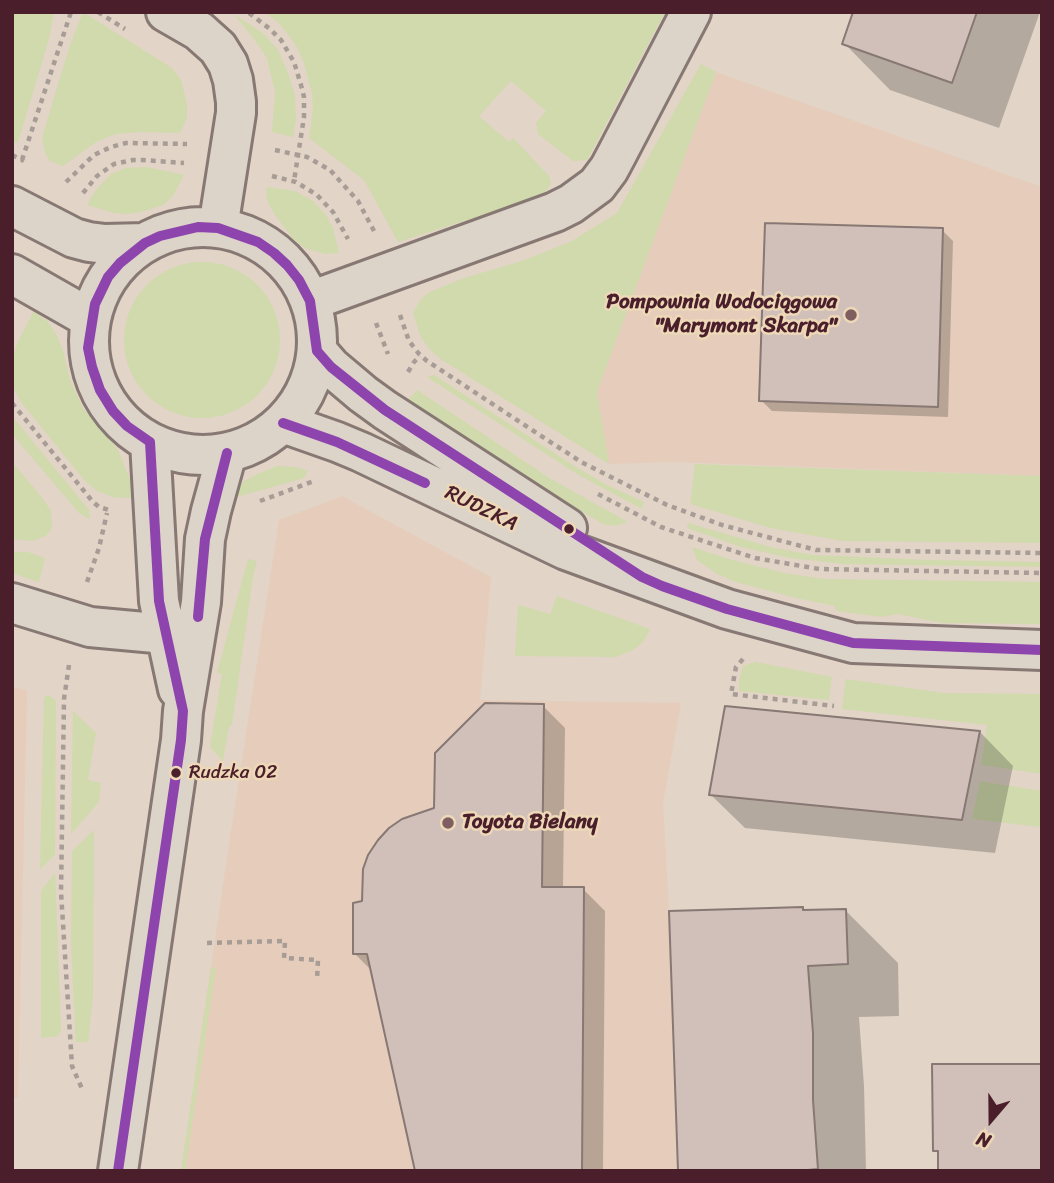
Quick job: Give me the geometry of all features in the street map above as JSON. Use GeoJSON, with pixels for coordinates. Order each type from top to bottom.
{"type":"FeatureCollection","features":[{"type":"Feature","properties":{"kind":"street"},"geometry":{"type":"LineString","coordinates":[[166,12],[200,32],[218,48],[228,64],[233,80],[236,113],[218,228]]}},
{"type":"Feature","properties":{"kind":"street"},"geometry":{"type":"LineString","coordinates":[[310,301],[555,212],[597,185],[617,154],[691,12]]}},
{"type":"Feature","properties":{"kind":"street"},"geometry":{"type":"LineString","coordinates":[[12,206],[74,238],[105,244],[145,243]]}},
{"type":"Feature","properties":{"kind":"street"},"geometry":{"type":"LineString","coordinates":[[218,228],[258,242],[287,265],[310,301],[317,351],[311,377],[300,402],[283,423],[267,436],[245,447],[213,456],[181,454],[150,442],[127,426],[113,411],[100,390],[92,367],[88,348],[91,319],[108,277],[120,263],[145,243],[179,230],[218,228]]}},
{"type":"Feature","properties":{"kind":"street"},"geometry":{"type":"LineString","coordinates":[[12,274],[91,319]]}},
{"type":"Feature","properties":{"kind":"street","name":"RUDZKA"},"geometry":{"type":"LineString","coordinates":[[317,351],[331,367],[385,410],[642,577]]}},
{"type":"Feature","properties":{"kind":"street","name":"RUDZKA"},"geometry":{"type":"LineString","coordinates":[[283,423],[360,452],[566,550],[727,609],[853,643],[1042,650]]}},
{"type":"Feature","properties":{"kind":"street"},"geometry":{"type":"LineString","coordinates":[[118,1171],[183,711],[181,634],[159,601],[150,442]]}},
{"type":"Feature","properties":{"kind":"street"},"geometry":{"type":"LineString","coordinates":[[181,634],[201,602],[205,539],[227,453]]}},
{"type":"Feature","properties":{"kind":"street"},"geometry":{"type":"LineString","coordinates":[[12,603],[90,627],[181,634]]}},
{"type":"Feature","properties":{"kind":"path"},"geometry":{"type":"LineString","coordinates":[[22,160],[71,12]]}},
{"type":"Feature","properties":{"kind":"path"},"geometry":{"type":"LineString","coordinates":[[248,12],[281,40],[298,74],[304,107],[294,181]]}},
{"type":"Feature","properties":{"kind":"path"},"geometry":{"type":"LineString","coordinates":[[55,177],[66,182],[94,155],[111,147],[126,143],[190,144],[192,136]]}},
{"type":"Feature","properties":{"kind":"path"},"geometry":{"type":"LineString","coordinates":[[264,148],[298,154],[330,170],[358,201],[375,236]]}},
{"type":"Feature","properties":{"kind":"path"},"geometry":{"type":"LineString","coordinates":[[79,197],[97,176],[114,164],[143,160],[193,164]]}},
{"type":"Feature","properties":{"kind":"path"},"geometry":{"type":"LineString","coordinates":[[269,175],[294,181],[317,195],[333,212],[350,242]]}},
{"type":"Feature","properties":{"kind":"path"},"geometry":{"type":"LineString","coordinates":[[396,304],[409,341],[427,361],[581,462],[667,505],[722,525],[816,550],[1042,553]]}},
{"type":"Feature","properties":{"kind":"path"},"geometry":{"type":"LineString","coordinates":[[375,319],[388,356]]}},
{"type":"Feature","properties":{"kind":"path"},"geometry":{"type":"LineString","coordinates":[[12,403],[93,502],[99,507],[116,512]]}},
{"type":"Feature","properties":{"kind":"path"},"geometry":{"type":"LineString","coordinates":[[248,505],[311,483],[317,478]]}},
{"type":"Feature","properties":{"kind":"path"},"geometry":{"type":"LineString","coordinates":[[589,489],[662,527],[755,558],[819,569],[1042,573]]}},
{"type":"Feature","properties":{"kind":"path"},"geometry":{"type":"LineString","coordinates":[[86,585],[99,548],[107,510]]}},
{"type":"Feature","properties":{"kind":"path"},"geometry":{"type":"LineString","coordinates":[[752,651],[736,667],[731,694],[834,706]]}},
{"type":"Feature","properties":{"kind":"path"},"geometry":{"type":"LineString","coordinates":[[70,657],[64,699],[61,892],[72,1066],[83,1091]]}},
{"type":"Feature","properties":{"kind":"path"},"geometry":{"type":"LineString","coordinates":[[207,943],[285,941],[284,958],[318,960],[317,980]]}},
{"type":"Feature","properties":{"kind":"shaded area"},"geometry":{"type":"Polygon","coordinates":[[[716,72],[1042,187],[1042,476],[675,462],[609,464],[597,392],[716,72]]]}},
{"type":"Feature","properties":{"kind":"shaded area","name":"Toyota Bielany"},"geometry":{"type":"Polygon","coordinates":[[[342,496],[491,577],[480,700],[681,703],[663,803],[678,1171],[181,1171],[279,520],[342,496]]]}},
{"type":"Feature","properties":{"kind":"shaded area"},"geometry":{"type":"Polygon","coordinates":[[[12,687],[27,690],[18,1098],[12,1098],[12,687]]]}},
{"type":"Feature","properties":{"kind":"green space"},"geometry":{"type":"Polygon","coordinates":[[[12,12],[54,12],[49,39],[18,142],[12,143],[12,12]]]}},
{"type":"Feature","properties":{"kind":"green space"},"geometry":{"type":"Polygon","coordinates":[[[83,12],[172,68],[181,80],[187,104],[187,118],[180,133],[116,134],[96,142],[63,166],[50,161],[42,138],[70,45],[83,12]]]}},
{"type":"Feature","properties":{"kind":"green space"},"geometry":{"type":"Polygon","coordinates":[[[264,12],[665,12],[587,160],[573,161],[538,134],[536,123],[546,111],[511,81],[479,116],[509,142],[513,138],[549,176],[551,184],[543,196],[398,242],[364,180],[309,138],[312,94],[304,63],[286,32],[264,12]]]}},
{"type":"Feature","properties":{"kind":"green space"},"geometry":{"type":"Polygon","coordinates":[[[234,14],[264,34],[278,50],[295,96],[296,119],[293,137],[272,132],[275,92],[267,58],[234,14]]]}},
{"type":"Feature","properties":{"kind":"green space"},"geometry":{"type":"Polygon","coordinates":[[[701,64],[716,72],[597,392],[609,464],[442,360],[429,349],[421,337],[413,313],[420,300],[428,293],[572,241],[617,213],[701,64]]]}},
{"type":"Feature","properties":{"kind":"green space"},"geometry":{"type":"Polygon","coordinates":[[[147,167],[184,175],[173,196],[163,205],[128,214],[87,205],[111,174],[126,168],[147,167]]]}},
{"type":"Feature","properties":{"kind":"green space"},"geometry":{"type":"Polygon","coordinates":[[[266,187],[295,191],[313,201],[326,215],[333,228],[339,253],[326,254],[307,249],[294,240],[267,200],[266,187]]]}},
{"type":"Feature","properties":{"kind":"green space"},"geometry":{"type":"Polygon","coordinates":[[[202,262],[232,268],[257,285],[274,310],[280,340],[274,370],[257,395],[232,412],[202,418],[172,412],[147,395],[130,370],[124,340],[130,310],[147,285],[172,268],[202,262]]]}},
{"type":"Feature","properties":{"kind":"green space"},"geometry":{"type":"Polygon","coordinates":[[[34,311],[48,322],[56,334],[70,380],[83,408],[118,450],[131,482],[132,498],[113,497],[97,491],[85,481],[21,402],[12,385],[12,360],[34,311]]]}},
{"type":"Feature","properties":{"kind":"green space"},"geometry":{"type":"Polygon","coordinates":[[[434,375],[571,464],[644,502],[642,509],[577,474],[427,377],[434,375]]]}},
{"type":"Feature","properties":{"kind":"green space"},"geometry":{"type":"Polygon","coordinates":[[[417,390],[551,479],[628,522],[614,526],[603,524],[526,479],[408,400],[417,390]]]}},
{"type":"Feature","properties":{"kind":"green space"},"geometry":{"type":"Polygon","coordinates":[[[12,416],[89,510],[90,519],[79,513],[12,434],[12,416]]]}},
{"type":"Feature","properties":{"kind":"green space"},"geometry":{"type":"Polygon","coordinates":[[[12,462],[51,511],[52,528],[47,535],[33,541],[12,539],[12,462]]]}},
{"type":"Feature","properties":{"kind":"green space"},"geometry":{"type":"Polygon","coordinates":[[[695,464],[1042,476],[1042,543],[843,541],[771,528],[690,504],[695,464]]]}},
{"type":"Feature","properties":{"kind":"green space"},"geometry":{"type":"Polygon","coordinates":[[[277,466],[308,471],[304,478],[233,498],[243,482],[277,466]]]}},
{"type":"Feature","properties":{"kind":"green space"},"geometry":{"type":"Polygon","coordinates":[[[688,523],[774,548],[813,555],[1042,562],[1042,567],[844,564],[790,558],[741,547],[687,528],[688,523]]]}},
{"type":"Feature","properties":{"kind":"green space"},"geometry":{"type":"Polygon","coordinates":[[[692,547],[784,573],[824,579],[1042,582],[1042,624],[942,623],[898,614],[881,617],[836,611],[835,606],[736,582],[717,574],[697,560],[692,547]]]}},
{"type":"Feature","properties":{"kind":"green space"},"geometry":{"type":"Polygon","coordinates":[[[12,552],[28,552],[45,558],[39,582],[12,573],[12,552]]]}},
{"type":"Feature","properties":{"kind":"green space"},"geometry":{"type":"Polygon","coordinates":[[[248,559],[257,561],[232,725],[229,726],[223,761],[210,747],[222,674],[217,673],[248,559]]]}},
{"type":"Feature","properties":{"kind":"green space"},"geometry":{"type":"Polygon","coordinates":[[[557,596],[650,629],[643,642],[633,650],[616,657],[515,656],[518,605],[550,614],[557,596]]]}},
{"type":"Feature","properties":{"kind":"green space"},"geometry":{"type":"Polygon","coordinates":[[[756,662],[832,677],[829,700],[739,691],[743,666],[756,662]]]}},
{"type":"Feature","properties":{"kind":"green space"},"geometry":{"type":"Polygon","coordinates":[[[846,679],[944,693],[1042,694],[1042,774],[981,765],[987,725],[842,709],[846,679]]]}},
{"type":"Feature","properties":{"kind":"green space"},"geometry":{"type":"Polygon","coordinates":[[[48,695],[56,700],[55,855],[40,869],[44,698],[48,695]]]}},
{"type":"Feature","properties":{"kind":"green space"},"geometry":{"type":"Polygon","coordinates":[[[73,711],[96,733],[88,780],[101,783],[99,802],[71,834],[73,711]]]}},
{"type":"Feature","properties":{"kind":"green space"},"geometry":{"type":"Polygon","coordinates":[[[980,781],[1042,791],[1042,827],[972,819],[980,781]]]}},
{"type":"Feature","properties":{"kind":"green space"},"geometry":{"type":"Polygon","coordinates":[[[94,830],[93,996],[88,1042],[76,1042],[71,944],[72,851],[94,830]]]}},
{"type":"Feature","properties":{"kind":"green space"},"geometry":{"type":"Polygon","coordinates":[[[55,873],[61,1030],[58,1036],[41,1038],[41,891],[55,873]]]}},
{"type":"Feature","properties":{"kind":"green space"},"geometry":{"type":"Polygon","coordinates":[[[211,967],[216,968],[185,1171],[181,1171],[211,967]]]}},
{"type":"Feature","properties":{"kind":"building"},"geometry":{"type":"Polygon","coordinates":[[[853,12],[977,12],[952,83],[842,44],[853,12]]]}},
{"type":"Feature","properties":{"kind":"building","name":"Pompownia Wodociągowa \"Marymont Skarpa\""},"geometry":{"type":"Polygon","coordinates":[[[765,223],[943,228],[938,407],[759,401],[765,223]]]}},
{"type":"Feature","properties":{"kind":"building"},"geometry":{"type":"Polygon","coordinates":[[[485,703],[544,704],[542,887],[584,887],[582,1171],[415,1171],[367,954],[353,954],[353,903],[362,901],[363,869],[368,855],[389,828],[402,819],[434,808],[435,753],[485,703]]]}},
{"type":"Feature","properties":{"kind":"building"},"geometry":{"type":"Polygon","coordinates":[[[725,706],[980,731],[962,820],[709,795],[725,706]]]}},
{"type":"Feature","properties":{"kind":"building"},"geometry":{"type":"Polygon","coordinates":[[[803,907],[803,910],[846,909],[848,964],[808,966],[818,1169],[678,1171],[669,911],[803,907]]]}},
{"type":"Feature","properties":{"kind":"building"},"geometry":{"type":"Polygon","coordinates":[[[932,1064],[1042,1064],[1042,1171],[938,1171],[938,1151],[933,1151],[932,1064]]]}},
{"type":"Feature","properties":{"kind":"transit line"},"geometry":{"type":"LineString","coordinates":[[150,442],[127,426],[113,411],[100,390],[88,348],[95,304],[108,277],[120,263],[145,243],[160,236],[198,227],[218,228],[258,242],[287,265],[299,280],[310,301],[317,351]]}},
{"type":"Feature","properties":{"kind":"transit line"},"geometry":{"type":"LineString","coordinates":[[317,351],[331,367],[385,410],[642,577],[662,586],[727,609],[853,643],[1042,650]]}},
{"type":"Feature","properties":{"kind":"transit line"},"geometry":{"type":"LineString","coordinates":[[283,423],[337,442],[425,483]]}},
{"type":"Feature","properties":{"kind":"transit line"},"geometry":{"type":"LineString","coordinates":[[118,1171],[183,711],[159,601],[150,442]]}},
{"type":"Feature","properties":{"kind":"transit line"},"geometry":{"type":"LineString","coordinates":[[198,617],[205,539],[227,453]]}},
{"type":"Feature","properties":{"kind":"place","name":"Pompownia Wodociągowa \"Marymont Skarpa\""},"geometry":{"type":"Point","coordinates":[851,315]}},
{"type":"Feature","properties":{"kind":"place","name":"Rudzka 02"},"geometry":{"type":"Point","coordinates":[176,773]}},
{"type":"Feature","properties":{"kind":"place","name":"Toyota Bielany"},"geometry":{"type":"Point","coordinates":[448,823]}}]}
